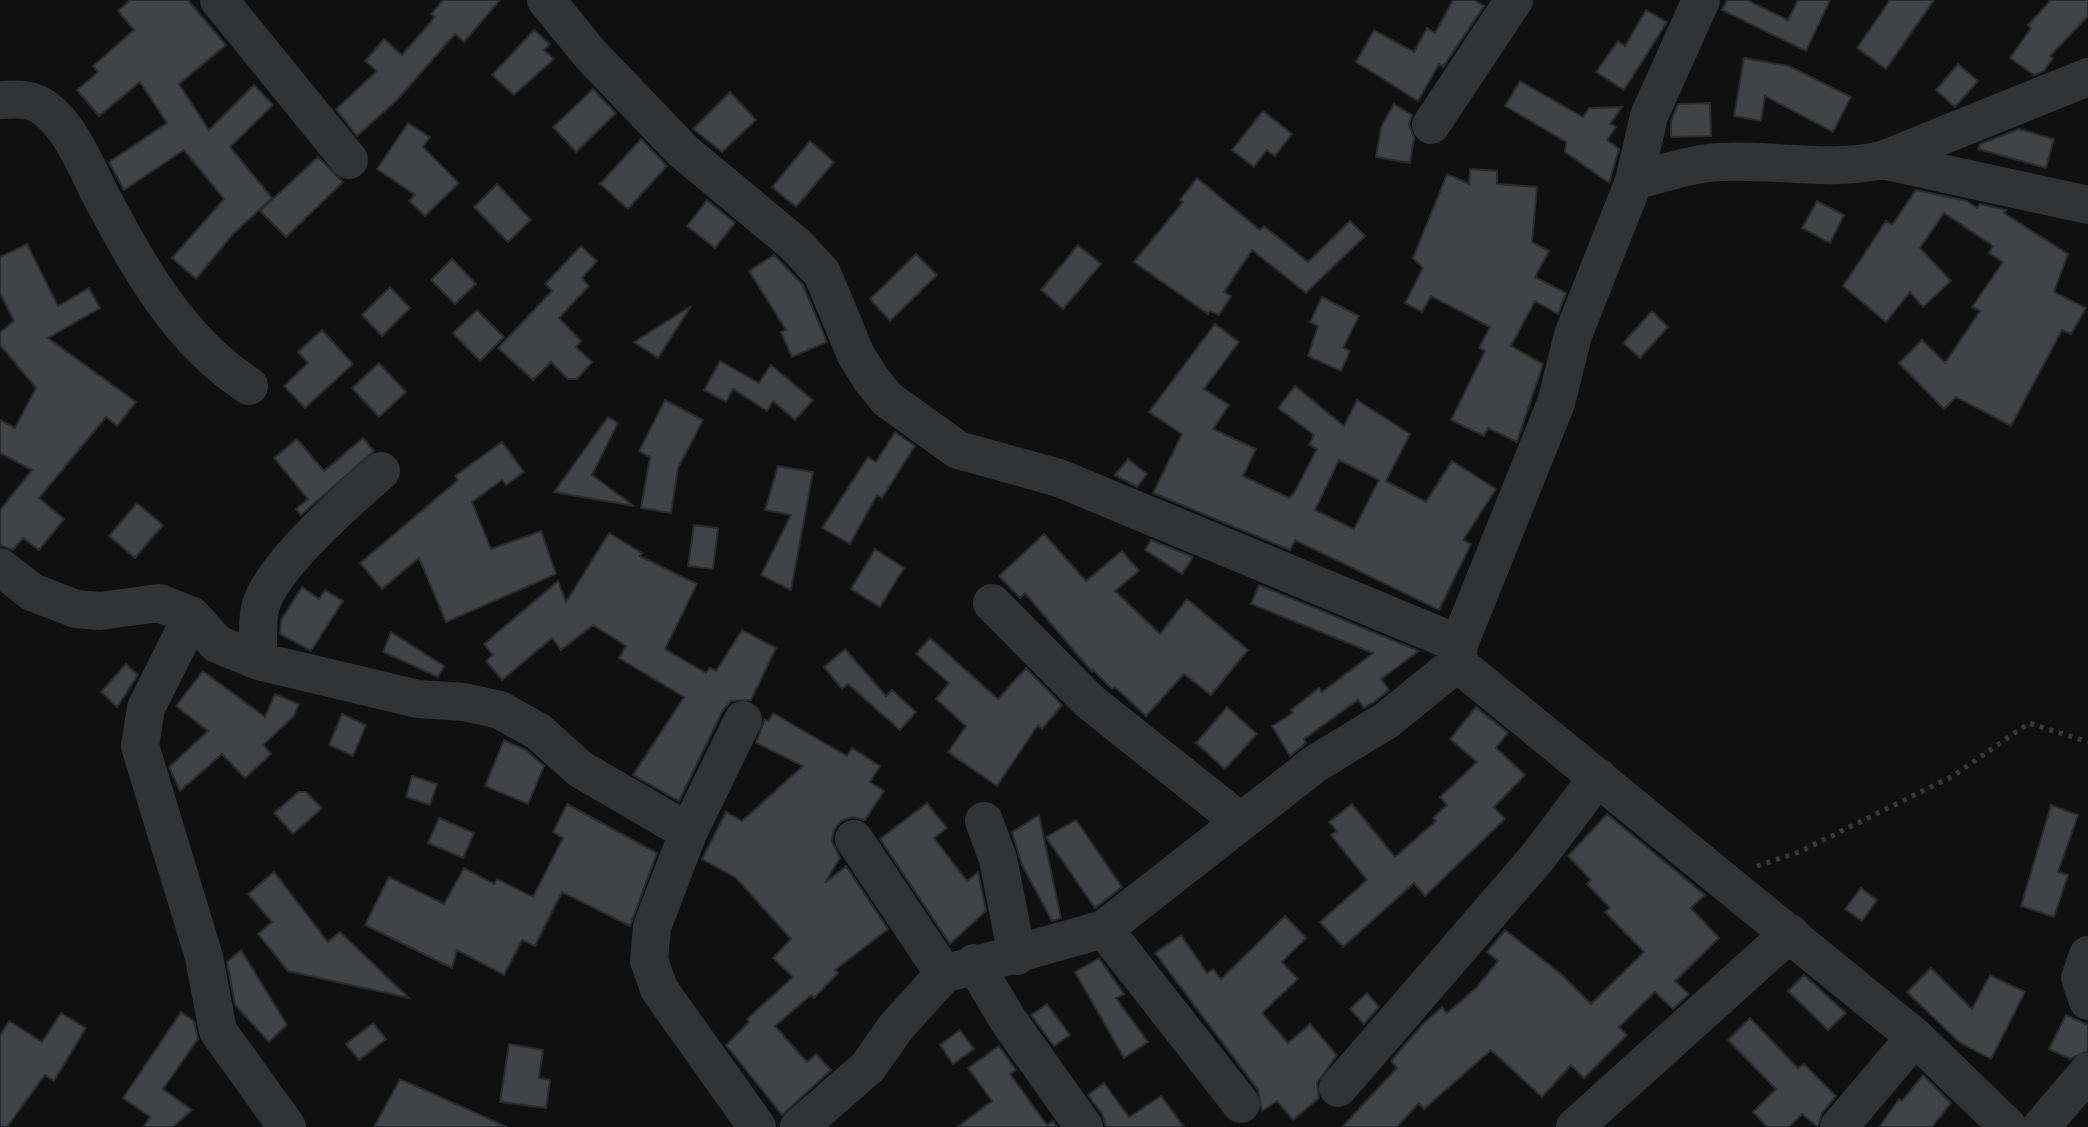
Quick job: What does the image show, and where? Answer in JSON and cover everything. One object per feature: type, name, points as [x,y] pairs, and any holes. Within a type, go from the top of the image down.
[{"type":"street","points":[[219,0],[349,160]]},
{"type":"street","points":[[546,0],[591,55],[683,151],[795,244],[822,273],[856,355],[887,399],[958,450],[1059,478],[1458,654],[1598,777],[1915,1037],[2008,1127]]},
{"type":"street","points":[[1431,125],[1514,0]]},
{"type":"street","points":[[799,1127],[868,1067],[896,1027],[959,969],[1017,956],[1104,929],[1315,764],[1387,720],[1458,654],[1556,403],[1573,335],[1634,181],[1649,116],[1701,0]]},
{"type":"street","points":[[1634,181],[1716,162],[1781,161],[1849,168],[1882,160],[2088,77]]},
{"type":"street","points":[[0,100],[24,98],[47,109],[74,146],[133,255],[172,315],[217,365],[249,386]]},
{"type":"street","points":[[1882,160],[2088,205]]},
{"type":"street","points":[[258,661],[261,604],[287,565],[328,518],[381,471]]},
{"type":"street","points":[[0,567],[32,592],[76,609],[100,611],[159,603],[192,616],[217,644],[258,661],[418,699],[464,702],[500,710],[539,732],[580,769],[688,833]]},
{"type":"street","points":[[992,603],[1089,701],[1241,822]]},
{"type":"street","points":[[192,616],[146,708],[140,746],[204,957],[218,1031],[287,1127]]},
{"type":"street","points":[[743,720],[688,833],[652,927],[649,960],[659,989],[757,1127]]},
{"type":"street","points":[[1338,1088],[1537,858],[1598,777]]},
{"type":"street","points":[[984,821],[998,859],[1017,956]]},
{"type":"street","points":[[854,839],[959,969],[1008,1020],[1084,1127]]},
{"type":"street","points":[[1104,929],[1241,1104]]},
{"type":"street","points":[[1575,1127],[1790,933]]},
{"type":"street","points":[[2088,955],[2080,978],[2088,1001]]},
{"type":"street","points":[[1839,1127],[1915,1037]]},
{"type":"street","points":[[2041,1127],[2088,1072]]},
{"type":"path","points":[[1704,861],[1749,869],[1799,852],[1953,776],[2029,723],[2088,742]]},
{"type":"building","points":[[130,0],[188,0],[226,45],[179,84],[209,130],[254,85],[273,105],[230,147],[272,198],[233,234],[196,279],[172,258],[224,199],[184,150],[124,190],[109,162],[167,123],[140,82],[99,116],[77,90],[98,72],[93,66],[134,30],[118,11]]},
{"type":"building","points":[[443,0],[500,0],[464,42],[455,34],[397,100],[357,136],[336,109],[377,71],[365,61],[384,39],[402,55],[435,17],[431,14]]},
{"type":"building","points":[[1453,0],[1474,0],[1484,6],[1443,67],[1439,64],[1418,101],[1356,62],[1374,30],[1414,52],[1427,28],[1435,33]]},
{"type":"building","points":[[1727,0],[1747,0],[1788,20],[1798,0],[1830,0],[1806,51],[1722,10]]},
{"type":"building","points":[[1890,0],[1934,0],[1886,69],[1857,48]]},
{"type":"building","points":[[2051,0],[2088,0],[2088,16],[2050,56],[2053,58],[2044,71],[2034,75],[2010,58],[2031,28],[2028,25]]},
{"type":"building","points":[[1646,10],[1667,22],[1624,90],[1596,72],[1618,41],[1625,46]]},
{"type":"building","points":[[534,30],[550,44],[544,50],[554,59],[514,95],[492,75]]},
{"type":"building","points":[[1744,58],[1789,66],[1851,97],[1833,132],[1765,96],[1761,121],[1734,116]]},
{"type":"building","points":[[1958,64],[1978,81],[1955,107],[1936,90]]},
{"type":"building","points":[[1520,81],[1583,117],[1589,108],[1622,107],[1610,124],[1616,127],[1607,140],[1619,149],[1609,183],[1565,152],[1566,142],[1505,106]]},
{"type":"building","points":[[593,89],[616,113],[576,152],[553,127]]},
{"type":"building","points":[[730,92],[756,120],[722,152],[693,129]]},
{"type":"building","points":[[1710,103],[1711,136],[1671,137],[1671,121],[1678,104]]},
{"type":"building","points":[[1394,104],[1412,115],[1409,124],[1414,138],[1410,163],[1376,157],[1381,127]]},
{"type":"building","points":[[1263,111],[1292,134],[1275,156],[1267,150],[1254,167],[1232,150]]},
{"type":"building","points":[[408,123],[430,137],[423,147],[459,183],[425,216],[409,201],[415,195],[377,169]]},
{"type":"building","points":[[2019,129],[2054,139],[2046,168],[1978,149],[1980,144]]},
{"type":"building","points":[[641,139],[667,166],[628,209],[600,184]]},
{"type":"building","points":[[810,141],[834,162],[796,207],[772,187]]},
{"type":"building","points":[[318,157],[343,182],[286,237],[260,211]]},
{"type":"building","points":[[1470,169],[1497,171],[1497,184],[1537,187],[1532,242],[1549,251],[1535,277],[1566,293],[1558,314],[1535,301],[1511,346],[1543,364],[1517,442],[1488,428],[1484,436],[1451,420],[1485,351],[1479,348],[1490,327],[1431,296],[1422,312],[1405,303],[1423,268],[1413,258],[1447,174],[1469,184]]},
{"type":"building","points":[[1197,178],[1260,230],[1264,226],[1308,262],[1350,221],[1365,236],[1306,293],[1252,250],[1224,292],[1231,296],[1219,315],[1210,311],[1208,314],[1134,262],[1183,202],[1180,200]]},
{"type":"building","points":[[497,184],[531,220],[508,242],[474,207]]},
{"type":"building","points":[[1916,190],[1967,201],[1977,208],[1980,204],[2006,210],[2004,213],[2068,254],[2054,292],[2086,308],[2071,334],[2062,330],[2011,426],[1956,397],[1944,409],[1899,363],[1922,340],[1945,363],[1980,311],[1972,307],[2003,262],[1989,253],[1993,246],[1944,213],[1920,248],[1951,281],[1923,307],[1910,292],[1886,322],[1843,286],[1886,221],[1892,225]]},
{"type":"building","points":[[707,200],[735,223],[715,248],[687,226]]},
{"type":"building","points":[[1817,201],[1844,215],[1830,243],[1802,228]]},
{"type":"building","points":[[27,244],[58,306],[89,288],[100,308],[48,338],[136,402],[117,426],[106,417],[39,498],[64,519],[39,550],[23,538],[13,550],[0,545],[0,510],[32,470],[0,453],[0,420],[15,428],[36,388],[0,345],[0,332],[14,321],[0,293],[0,257]]},
{"type":"building","points":[[1078,245],[1101,264],[1063,309],[1041,290]]},
{"type":"building","points":[[581,246],[597,261],[582,278],[589,286],[559,318],[581,341],[576,347],[592,362],[577,379],[568,379],[551,362],[533,380],[498,348],[552,291],[545,284]]},
{"type":"building","points":[[916,254],[937,275],[890,321],[870,299]]},
{"type":"building","points":[[774,255],[803,285],[827,342],[792,357],[781,332],[786,330],[749,271]]},
{"type":"building","points":[[452,259],[476,284],[455,304],[431,280]]},
{"type":"building","points":[[390,287],[410,308],[382,336],[362,315]]},
{"type":"building","points":[[1322,297],[1359,316],[1343,348],[1350,351],[1341,371],[1308,356],[1318,326],[1310,322]]},
{"type":"building","points":[[691,306],[658,358],[634,342]]},
{"type":"building","points":[[477,310],[504,337],[480,361],[453,333]]},
{"type":"building","points":[[1652,311],[1668,327],[1640,358],[1623,343]]},
{"type":"building","points":[[1215,324],[1239,342],[1204,389],[1229,405],[1213,429],[1256,449],[1243,476],[1289,498],[1294,493],[1317,449],[1309,445],[1314,435],[1278,408],[1295,386],[1344,426],[1357,400],[1410,434],[1386,481],[1426,502],[1452,461],[1496,489],[1463,540],[1471,544],[1439,610],[1295,540],[1290,550],[1153,493],[1182,434],[1149,412]],"holes":[[[1339,460],[1379,480],[1354,529],[1315,510]]]},
{"type":"building","points":[[322,330],[353,364],[305,408],[284,386],[308,363],[298,352]]},
{"type":"building","points":[[720,361],[759,383],[771,365],[813,400],[795,420],[773,401],[767,411],[733,389],[726,402],[704,390]]},
{"type":"building","points":[[379,363],[406,392],[379,417],[352,388]]},
{"type":"building","points":[[665,400],[703,420],[678,468],[671,513],[641,508],[650,457],[639,451]]},
{"type":"building","points":[[608,417],[618,423],[592,475],[634,506],[554,492]]},
{"type":"building","points":[[895,432],[915,446],[882,498],[877,495],[850,544],[822,528],[868,457],[876,462]]},
{"type":"building","points":[[363,438],[374,451],[301,515],[296,509],[308,499],[274,458],[297,439],[324,471]]},
{"type":"building","points":[[502,442],[524,472],[506,485],[502,480],[472,502],[491,549],[541,531],[556,574],[446,622],[419,558],[382,589],[360,563],[458,480],[455,476]]},
{"type":"building","points":[[1128,459],[1147,474],[1137,487],[1115,475]]},
{"type":"building","points":[[778,466],[813,472],[791,590],[761,575],[791,515],[765,510]]},
{"type":"building","points":[[137,503],[163,525],[135,558],[109,536]]},
{"type":"building","points":[[694,525],[718,528],[713,569],[688,566]]},
{"type":"building","points":[[609,533],[642,553],[640,556],[697,584],[665,649],[706,673],[710,668],[716,671],[742,630],[776,648],[751,700],[731,701],[723,710],[679,801],[633,775],[684,697],[619,658],[626,646],[593,625],[561,650],[552,638],[502,680],[486,661],[493,655],[484,644],[558,581],[566,602]]},
{"type":"building","points":[[1044,534],[1086,581],[1122,551],[1139,571],[1115,591],[1160,634],[1187,599],[1248,650],[1211,695],[1184,674],[1146,716],[1115,687],[1112,689],[1092,672],[1025,593],[1020,598],[999,576]]},
{"type":"building","points":[[1151,540],[1193,557],[1182,574],[1145,550]]},
{"type":"building","points":[[875,549],[904,568],[880,607],[851,589]]},
{"type":"building","points":[[1259,585],[1419,651],[1381,679],[1389,690],[1364,708],[1358,700],[1304,739],[1306,743],[1290,756],[1272,726],[1293,713],[1291,710],[1319,688],[1322,692],[1373,653],[1251,604]]},
{"type":"building","points":[[302,587],[319,599],[325,590],[343,601],[311,651],[280,634],[281,620]]},
{"type":"building","points":[[391,632],[444,666],[438,677],[383,652]]},
{"type":"building","points":[[930,638],[998,699],[1026,668],[1062,705],[1042,729],[1038,725],[997,786],[948,752],[966,726],[936,699],[949,683],[916,654]]},
{"type":"building","points":[[845,649],[886,696],[892,690],[916,712],[900,730],[848,684],[842,689],[824,667]]},
{"type":"building","points":[[126,664],[138,675],[117,707],[101,692]]},
{"type":"building","points":[[203,671],[265,717],[275,694],[299,704],[294,716],[263,745],[271,754],[245,778],[222,754],[180,791],[169,767],[208,731],[176,706]]},
{"type":"building","points":[[1227,707],[1257,734],[1225,769],[1196,743]]},
{"type":"building","points":[[1476,707],[1508,733],[1496,748],[1525,775],[1494,807],[1505,819],[1425,896],[1414,883],[1343,947],[1320,922],[1367,880],[1331,835],[1337,831],[1329,822],[1352,804],[1395,857],[1436,821],[1433,818],[1447,805],[1440,797],[1477,762],[1450,739]]},
{"type":"building","points":[[773,713],[847,756],[852,748],[880,766],[870,782],[884,791],[865,820],[852,817],[841,821],[834,830],[832,841],[840,858],[825,883],[846,866],[888,929],[835,970],[838,973],[814,998],[811,995],[775,1026],[807,1062],[816,1054],[831,1070],[782,1115],[726,1045],[749,1022],[747,1019],[793,977],[773,958],[791,939],[736,878],[702,859],[726,812],[742,821],[803,766],[756,743],[765,719],[768,721]]},
{"type":"building","points":[[342,714],[366,725],[353,756],[329,745]]},
{"type":"building","points":[[504,740],[526,750],[544,766],[528,804],[485,786]]},
{"type":"building","points":[[412,776],[437,784],[430,805],[406,797]]},
{"type":"building","points":[[298,792],[306,792],[322,808],[293,834],[274,813]]},
{"type":"building","points":[[927,803],[947,828],[934,838],[967,881],[978,872],[986,911],[950,944],[880,839]]},
{"type":"building","points":[[567,804],[657,853],[630,926],[562,892],[535,946],[522,940],[504,975],[457,950],[452,968],[365,925],[389,877],[444,904],[464,868],[494,884],[497,879],[533,897],[563,838],[553,832]]},
{"type":"building","points":[[2051,805],[2078,815],[2058,872],[2068,875],[2054,917],[2021,906]]},
{"type":"building","points":[[1607,814],[1705,895],[1691,908],[1719,938],[1675,981],[1689,994],[1673,1009],[1655,992],[1619,1027],[1627,1035],[1584,1078],[1571,1065],[1542,1097],[1491,1050],[1424,1109],[1419,1103],[1397,1127],[1342,1127],[1397,1068],[1391,1061],[1422,1025],[1442,1007],[1447,1013],[1477,987],[1498,961],[1487,952],[1505,930],[1560,973],[1591,1004],[1644,952],[1605,912],[1610,908],[1587,884],[1591,880],[1568,856]]},
{"type":"building","points":[[1039,815],[1061,918],[1052,921],[1022,865],[1012,832]]},
{"type":"building","points":[[439,818],[474,833],[463,858],[428,843]]},
{"type":"building","points":[[1076,820],[1122,887],[1095,908],[1046,837]]},
{"type":"building","points":[[274,872],[328,942],[340,932],[409,998],[288,971],[258,934],[272,922],[248,894]]},
{"type":"building","points":[[1861,888],[1877,900],[1862,921],[1845,909]]},
{"type":"building","points":[[1285,916],[1306,938],[1282,962],[1298,979],[1262,1013],[1288,1043],[1310,1024],[1337,1055],[1317,1083],[1319,1098],[1293,1120],[1277,1101],[1262,1111],[1258,1090],[1155,953],[1181,935],[1207,973],[1213,969],[1221,979]]},
{"type":"building","points":[[241,950],[287,1025],[269,1042],[235,1005],[227,962]]},
{"type":"building","points":[[1099,958],[1124,994],[1116,998],[1148,1042],[1124,1058],[1075,972]]},
{"type":"building","points":[[1931,968],[1972,1009],[1990,975],[2025,992],[1991,1059],[1960,1043],[1907,992]]},
{"type":"building","points":[[1804,975],[1846,1013],[1828,1030],[1788,991]]},
{"type":"building","points":[[1367,993],[1379,1007],[1364,1024],[1350,1009]]},
{"type":"building","points":[[1047,1004],[1070,1035],[1054,1046],[1031,1015]]},
{"type":"building","points":[[181,1012],[194,1021],[198,1039],[163,1089],[192,1110],[173,1127],[143,1127],[150,1117],[123,1098]]},
{"type":"building","points":[[61,1013],[86,1028],[54,1081],[45,1075],[7,1127],[0,1127],[0,1036],[9,1021],[42,1042]]},
{"type":"building","points":[[2066,1015],[2088,1025],[2088,1051],[2070,1059],[2049,1049]]},
{"type":"building","points":[[1750,1018],[1798,1068],[1804,1064],[1836,1096],[1822,1113],[1818,1127],[1802,1114],[1789,1127],[1767,1127],[1753,1112],[1776,1089],[1728,1040]]},
{"type":"building","points":[[373,1023],[386,1039],[359,1060],[346,1044]]},
{"type":"building","points":[[960,1030],[974,1049],[953,1064],[940,1045]]},
{"type":"building","points":[[509,1044],[543,1050],[539,1078],[550,1080],[546,1108],[500,1102]]},
{"type":"building","points":[[999,1046],[1016,1070],[1010,1074],[1047,1125],[1053,1121],[1057,1127],[957,1127],[992,1101],[968,1068]]},
{"type":"building","points":[[1923,1075],[1951,1103],[1932,1127],[1879,1127],[1899,1099],[1902,1101]]},
{"type":"building","points":[[400,1079],[507,1127],[374,1127]]},
{"type":"building","points":[[1104,1083],[1129,1117],[1161,1096],[1184,1127],[1106,1127],[1102,1114],[1088,1095]]}]
